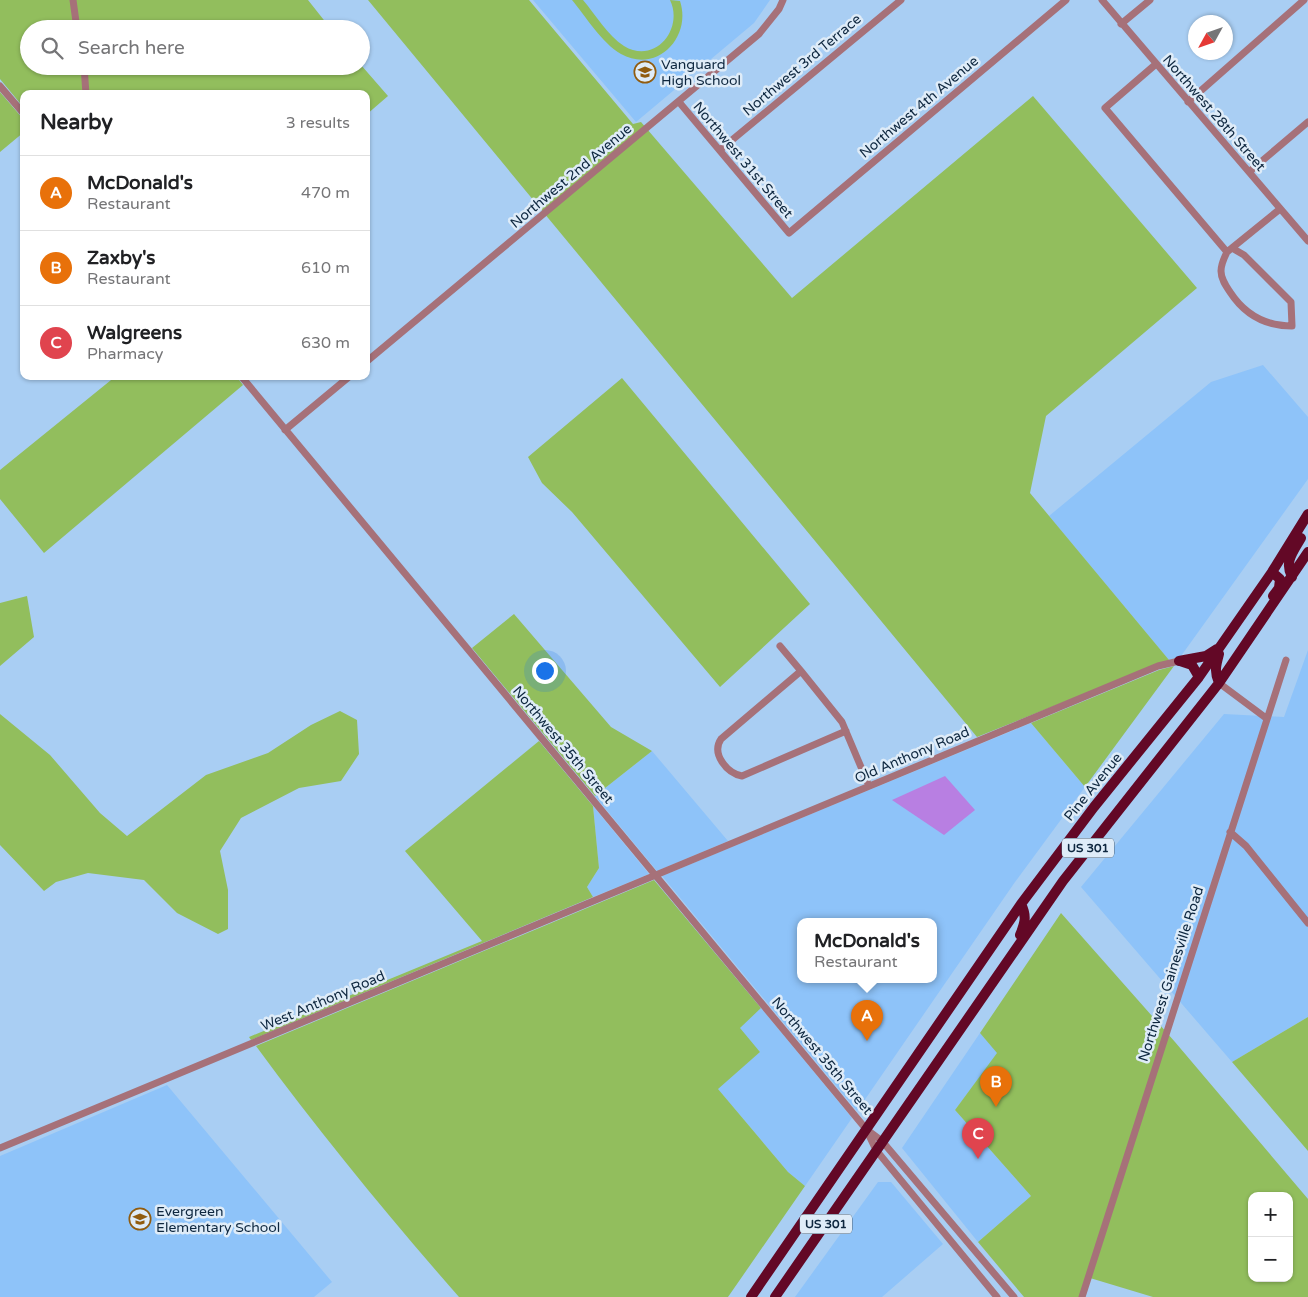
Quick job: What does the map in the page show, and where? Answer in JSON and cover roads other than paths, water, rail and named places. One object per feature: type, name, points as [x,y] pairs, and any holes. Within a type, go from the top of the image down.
[{"type":"highway","name":"Pine Avenue","points":[[866,1128],[1021,904],[1079,826],[1222,646],[1308,514]]},
{"type":"highway","points":[[1292,577],[1288,569],[1288,560],[1308,526]]},
{"type":"highway","name":"US 301","points":[[776,1297],[1063,881],[1219,683],[1251,640],[1308,552]]},
{"type":"highway","points":[[1251,640],[1249,634],[1251,627],[1279,588],[1280,579],[1272,572]]},
{"type":"highway","points":[[1178,661],[1206,656],[1222,646]]},
{"type":"highway","points":[[1219,683],[1216,676],[1216,664],[1222,646]]},
{"type":"highway","points":[[1178,661],[1192,665],[1199,677]]},
{"type":"highway","points":[[1014,950],[1025,924],[1025,913],[1021,904]]},
{"type":"highway","name":"US 301","points":[[750,1297],[866,1128]]},
{"type":"street","points":[[73,0],[76,20]]},
{"type":"street","name":"Northwest 2nd Avenue","points":[[370,359],[759,34],[779,9],[783,0]]},
{"type":"street","name":"Northwest 3rd Terrace","points":[[720,150],[901,0]]},
{"type":"street","name":"Northwest 4th Avenue","points":[[788,233],[1066,0]]},
{"type":"street","name":"Northwest 28th Street","points":[[1102,0],[1308,241]]},
{"type":"street","points":[[1121,24],[1150,0]]},
{"type":"street","points":[[1188,102],[1304,0]]},
{"type":"street","points":[[1156,64],[1105,108],[1229,250],[1244,255],[1291,302],[1292,326],[1279,326],[1258,319],[1243,309],[1225,285],[1221,276],[1221,268],[1229,250],[1280,209]]},
{"type":"street","points":[[85,75],[86,90]]},
{"type":"street","points":[[0,86],[20,109]]},
{"type":"street","name":"Northwest 31st Street","points":[[679,102],[788,233]]},
{"type":"street","points":[[1248,172],[1308,122]]},
{"type":"street","name":"Northwest 35th Street","points":[[244,380],[866,1128],[882,1141],[1014,1297]]},
{"type":"street","points":[[286,430],[345,380]]},
{"type":"street","points":[[780,646],[837,714],[869,786]]},
{"type":"street","name":"Northwest Gainesville Road","points":[[1082,1297],[1286,660]]},
{"type":"street","name":"Old Anthony Road","points":[[655,875],[1158,666],[1178,661]]},
{"type":"street","points":[[801,671],[721,739],[717,746],[719,756],[731,771],[742,776],[846,731]]},
{"type":"street","points":[[1219,683],[1266,718]]},
{"type":"street","points":[[1230,832],[1246,846],[1308,923]]},
{"type":"street","name":"West Anthony Road","points":[[0,1148],[655,875]]},
{"type":"street","name":"Northwest 35th Street","points":[[866,1128],[876,1150],[997,1297]]},
{"type":"place","name":"Vanguard High School","points":[[645,72]]},
{"type":"place","name":"McDonald's","points":[[867,1041]]},
{"type":"place","name":"Zaxby's","points":[[996,1107]]},
{"type":"place","name":"Walgreens","points":[[978,1159]]},
{"type":"place","name":"Evergreen Elementary School","points":[[140,1219]]}]
